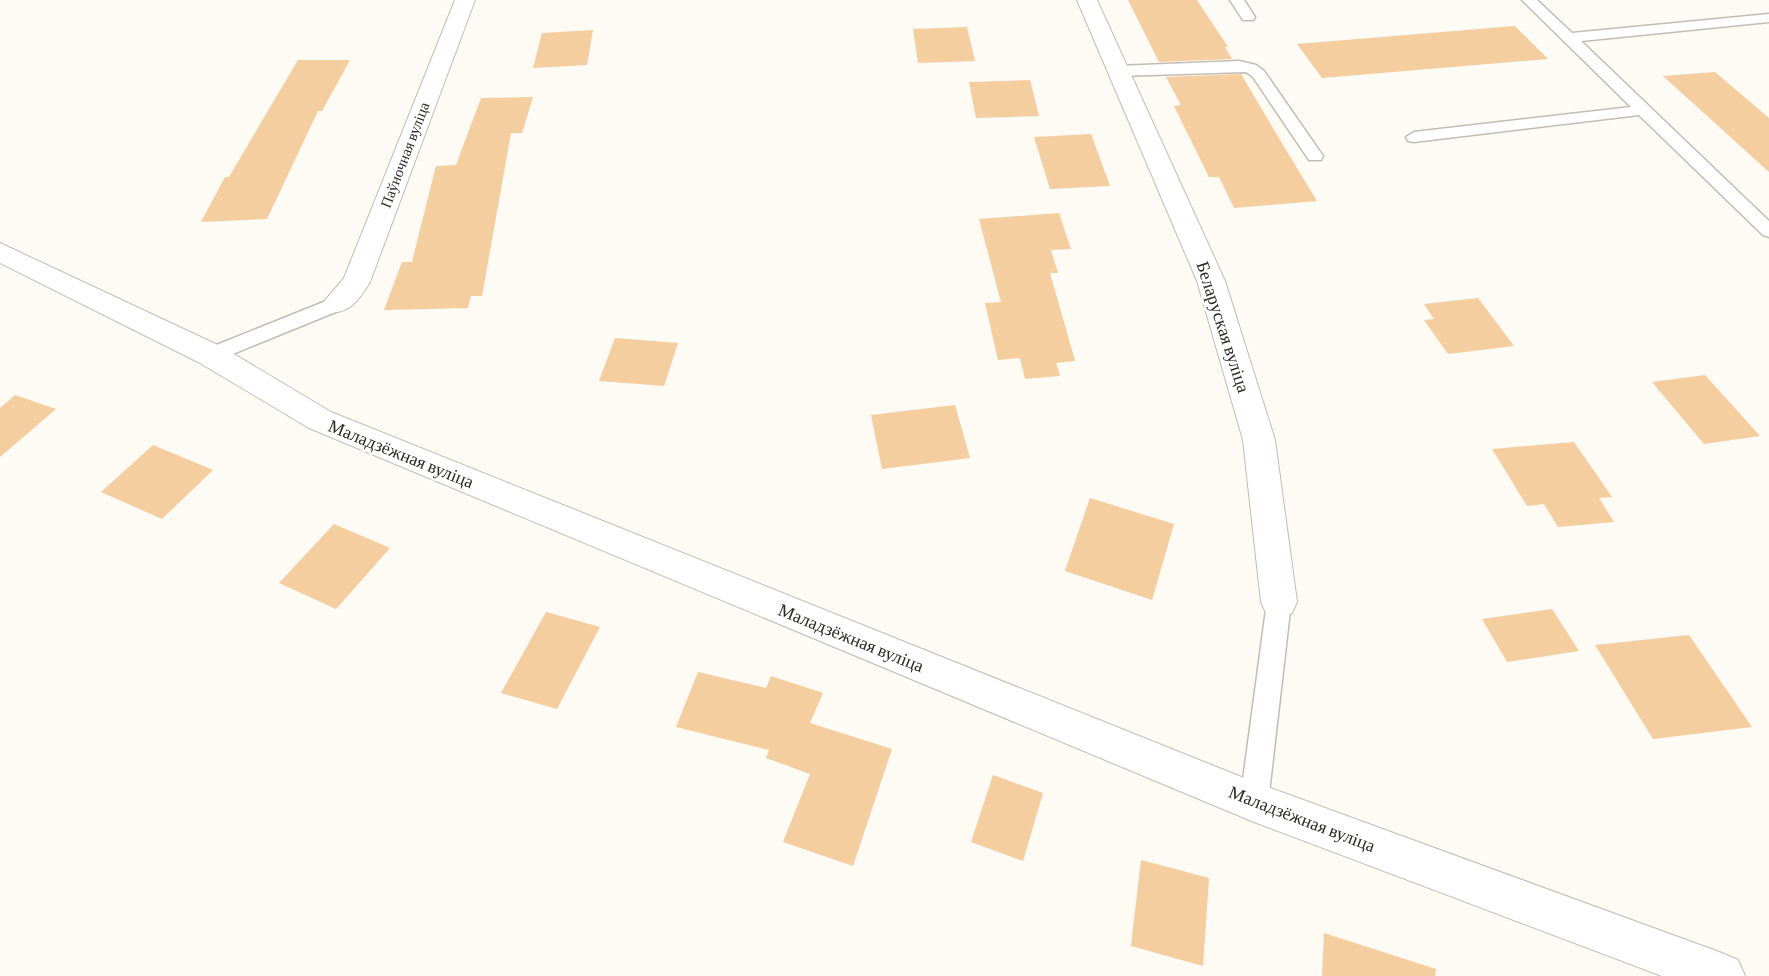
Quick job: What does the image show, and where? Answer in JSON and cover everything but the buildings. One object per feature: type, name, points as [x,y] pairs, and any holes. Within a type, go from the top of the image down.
[{"type":"street","name":"Паўночная вуліца","points":[[336,304],[356,282],[465,0]]},
{"type":"street","name":"Беларуская вуліца","points":[[1087,0],[1211,281],[1259,440],[1279,602]]},
{"type":"street","name":"Маладзёжная вуліца","points":[[0,252],[211,355],[320,420],[1254,802],[1722,976]]},
{"type":"lane","points":[[1237,0],[1248,17]]},
{"type":"lane","points":[[1529,0],[1769,231]]},
{"type":"lane","points":[[1569,38],[1769,18]]},
{"type":"lane","points":[[1118,71],[1239,66],[1251,68],[1259,74],[1315,156]]},
{"type":"lane","points":[[1414,137],[1644,110]]},
{"type":"lane","points":[[211,355],[336,304]]},
{"type":"lane","points":[[1254,802],[1279,602]]}]
